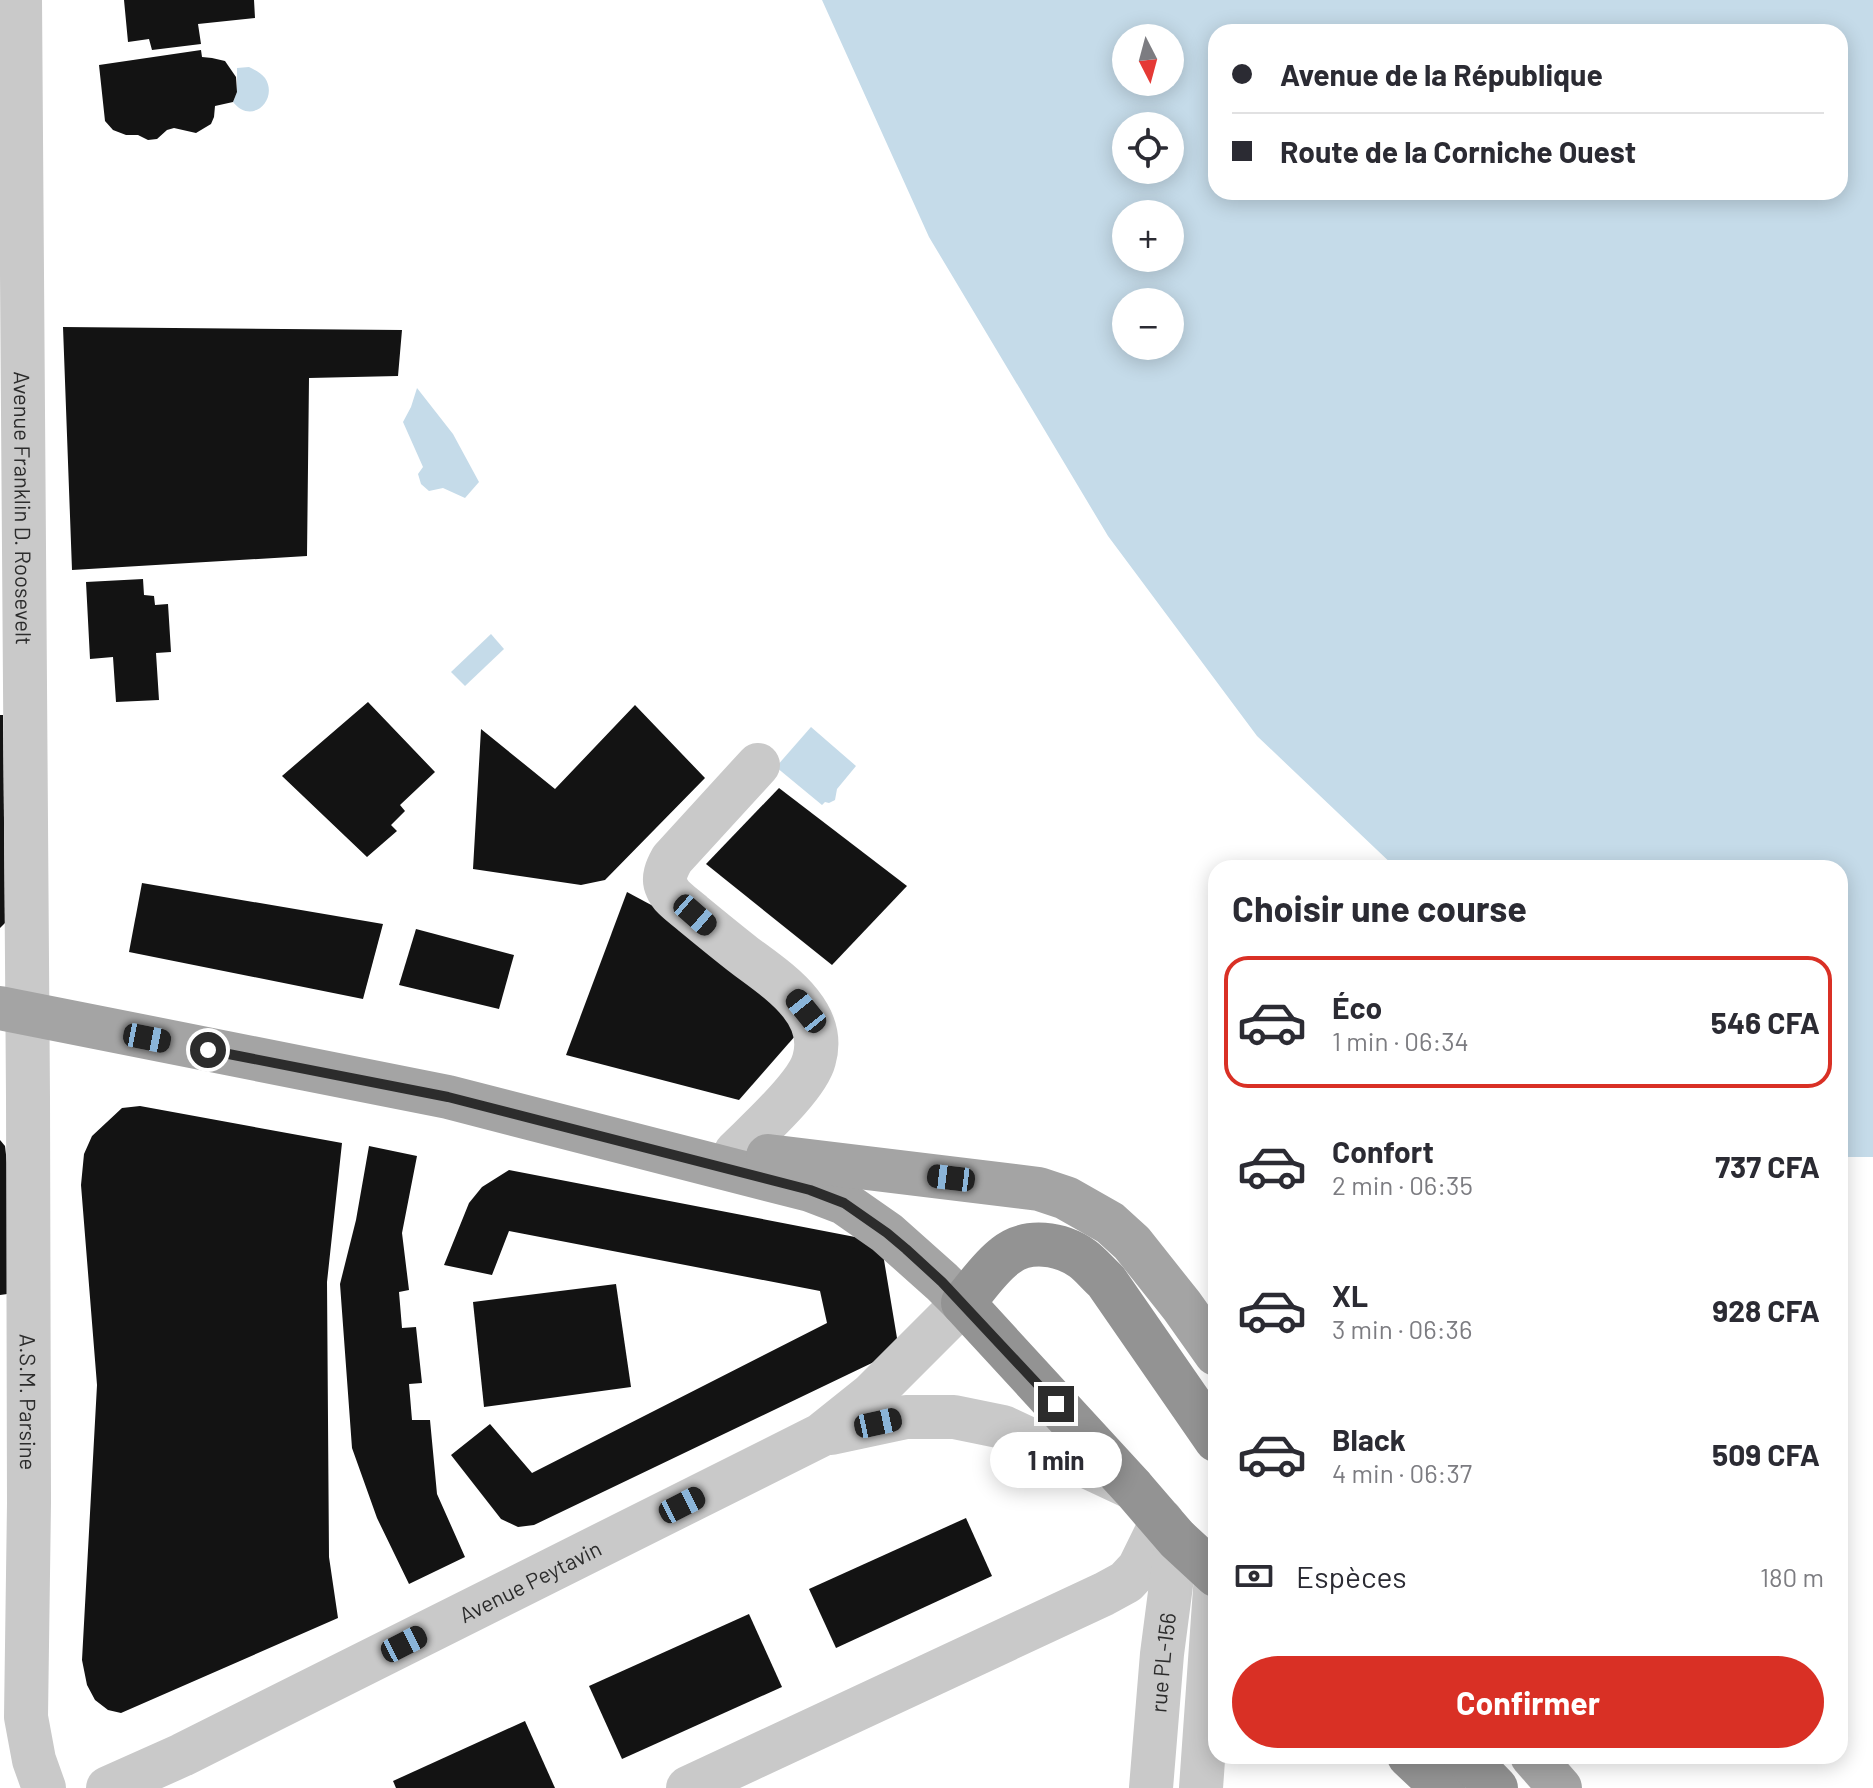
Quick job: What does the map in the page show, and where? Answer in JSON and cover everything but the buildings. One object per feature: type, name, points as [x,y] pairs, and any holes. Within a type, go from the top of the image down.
[{"type":"highway","points":[[1208,1428],[1106,1281],[1083,1259],[1061,1248],[1041,1244],[1017,1249],[1005,1256],[963,1303],[1169,1530],[1208,1567]]},
{"type":"highway","points":[[1418,1764],[1443,1788]]},
{"type":"highway","points":[[1473,1764],[1496,1788]]},
{"type":"main road","points":[[14,1011],[448,1097],[810,1190],[844,1203],[887,1233],[963,1303]]},
{"type":"main road","points":[[612,1140],[1039,1189],[1066,1198],[1110,1223],[1132,1243],[1208,1343]]},
{"type":"main road","points":[[1539,1764],[1560,1788]]},
{"type":"street","name":"Avenue Franklin D. Roosevelt","points":[[14,1011],[20,0]]},
{"type":"street","points":[[736,1152],[805,1080],[815,1059],[816,1035],[806,1011],[791,991],[677,900],[667,889],[664,877],[672,859],[758,765]]},
{"type":"street","name":"A.S.M. Parsine","points":[[14,1011],[14,1506],[26,1717],[34,1760],[44,1788]]},
{"type":"street","points":[[821,1435],[871,1395],[963,1303]]},
{"type":"street","points":[[821,1435],[906,1417],[954,1417],[1003,1427],[1133,1488]]},
{"type":"street","name":"Avenue Peytavin","points":[[108,1788],[196,1748],[821,1435]]},
{"type":"street","points":[[688,1788],[1115,1588],[1126,1582],[1169,1530]]},
{"type":"street","name":"rue PL-156","points":[[1151,1788],[1169,1530]]},
{"type":"street","name":"rue PL-156","points":[[1201,1788],[1208,1689]]},
{"type":"water","points":[[822,0],[1873,0],[1873,1157],[1848,1157],[1848,860],[1388,860],[1257,736],[1108,536],[929,237]]},
{"type":"water","points":[[249,67],[265,78],[269,94],[261,107],[248,111],[240,109],[233,102],[237,92],[237,68]]},
{"type":"water","points":[[417,388],[453,434],[479,482],[465,498],[443,488],[429,491],[421,484],[418,474],[423,467],[403,422]]},
{"type":"water","points":[[491,634],[504,649],[465,686],[451,672]]},
{"type":"water","points":[[811,727],[856,766],[837,789],[835,800],[822,805],[776,767]]},
{"type":"route","points":[[208,1050],[448,1097],[810,1190],[844,1203],[887,1233],[942,1282],[1056,1404]]}]
